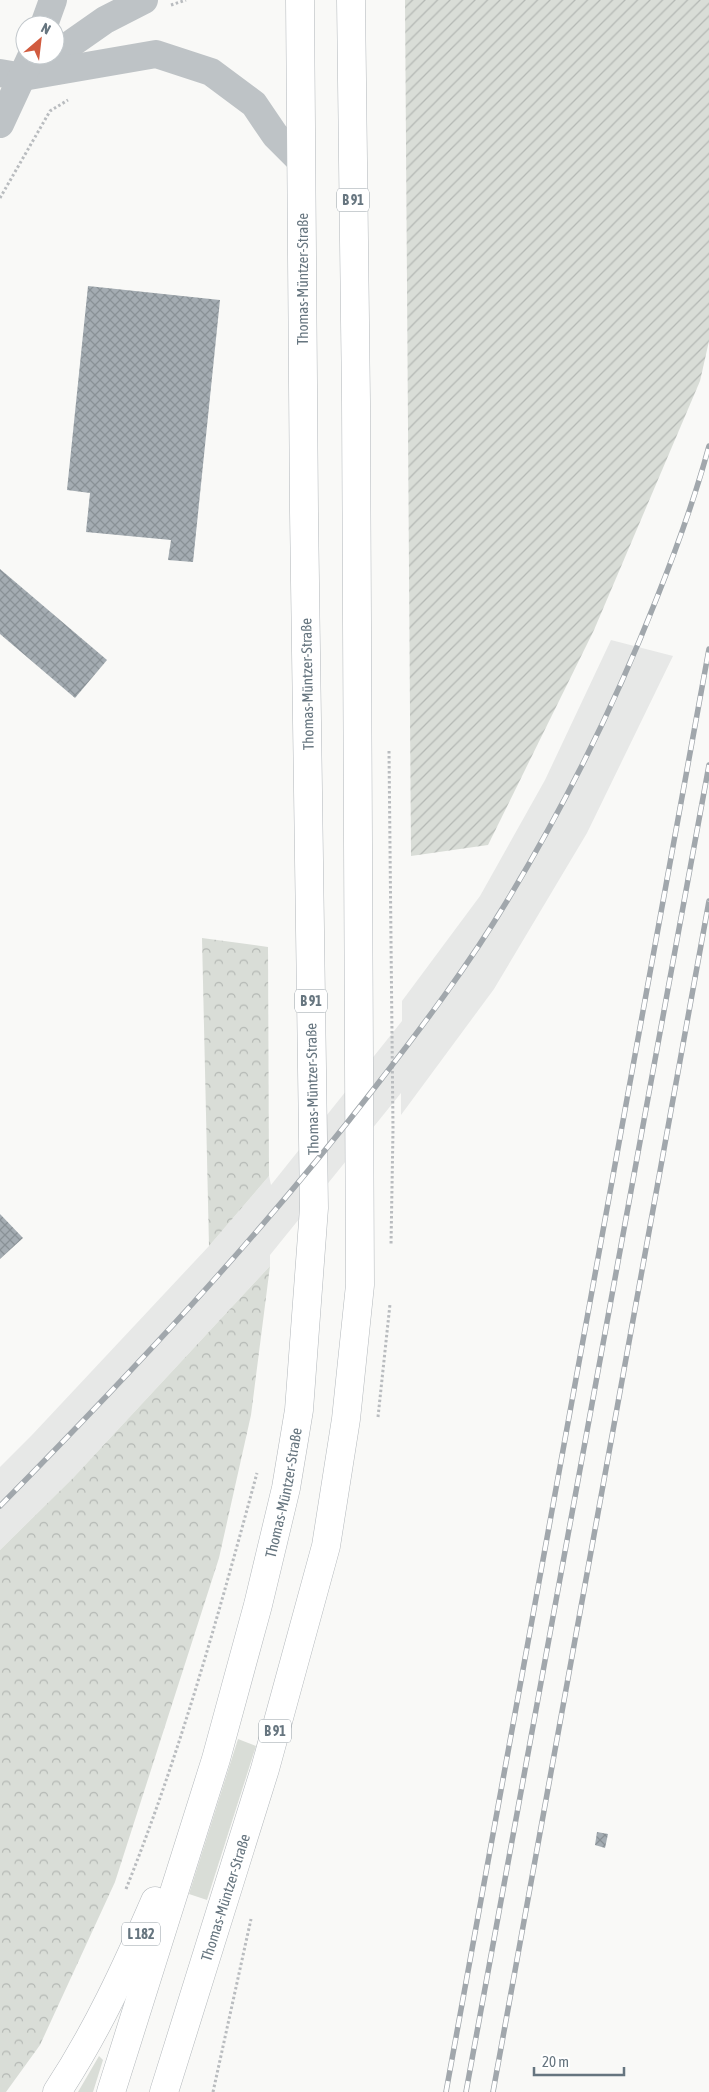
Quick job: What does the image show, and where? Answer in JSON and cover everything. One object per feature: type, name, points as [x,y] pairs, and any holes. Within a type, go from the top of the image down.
[{"type":"main road","name":"Thomas-Müntzer-Straße","points":[[111,2092],[212,1772],[258,1605],[286,1488],[299,1410],[314,1208],[300,0]]},
{"type":"main road","name":"Thomas-Müntzer-Straße","points":[[164,2092],[265,1769],[326,1546],[346,1419],[360,1285],[356,400],[351,0]]},
{"type":"main road","name":"L 182","points":[[57,2092],[116,1991],[212,1772]]},
{"type":"main road","points":[[177,2092],[185,2026]]},
{"type":"street","points":[[65,48],[105,20],[144,0]]},
{"type":"street","points":[[0,124],[18,68],[156,54],[212,72],[254,104],[275,136],[301,161]]},
{"type":"path","points":[[123,1897],[151,1827],[217,1621],[258,1469]]},
{"type":"shaded area","points":[[611,640],[673,656],[587,833],[494,989],[401,1115],[401,1093],[270,1255],[270,1266],[73,1478],[0,1550],[0,1467],[209,1246],[269,1176],[271,1185],[402,1021],[402,1001],[480,896],[545,780]]},
{"type":"green space","points":[[405,0],[709,0],[709,341],[700,381],[594,630],[488,845],[411,856]]},
{"type":"green space","points":[[202,938],[268,947],[269,1176],[209,1246]]},
{"type":"green space","points":[[270,1266],[251,1415],[219,1558],[115,1882],[40,2045],[6,2092],[0,2092],[0,1550],[73,1478]]},
{"type":"green space","points":[[238,1739],[256,1746],[207,1900],[189,1894]]},
{"type":"green space","points":[[99,2056],[103,2060],[93,2092],[78,2092]]},
{"type":"building","points":[[88,286],[220,300],[193,562],[168,560],[171,540],[86,532],[90,493],[67,490]]},
{"type":"building","points":[[0,569],[107,660],[75,698],[0,634]]},
{"type":"building","points":[[0,1214],[23,1238],[0,1259]]},
{"type":"building","points":[[597,1832],[608,1834],[605,1848],[595,1845]]},
{"type":"railway","points":[[0,1506],[147,1354],[287,1196],[393,1064],[477,949],[528,865],[569,791],[624,677],[671,562],[709,446]]},
{"type":"railway","points":[[446,2092],[709,649]]},
{"type":"railway","points":[[466,2092],[709,765]]},
{"type":"railway","points":[[493,2092],[709,901]]}]
